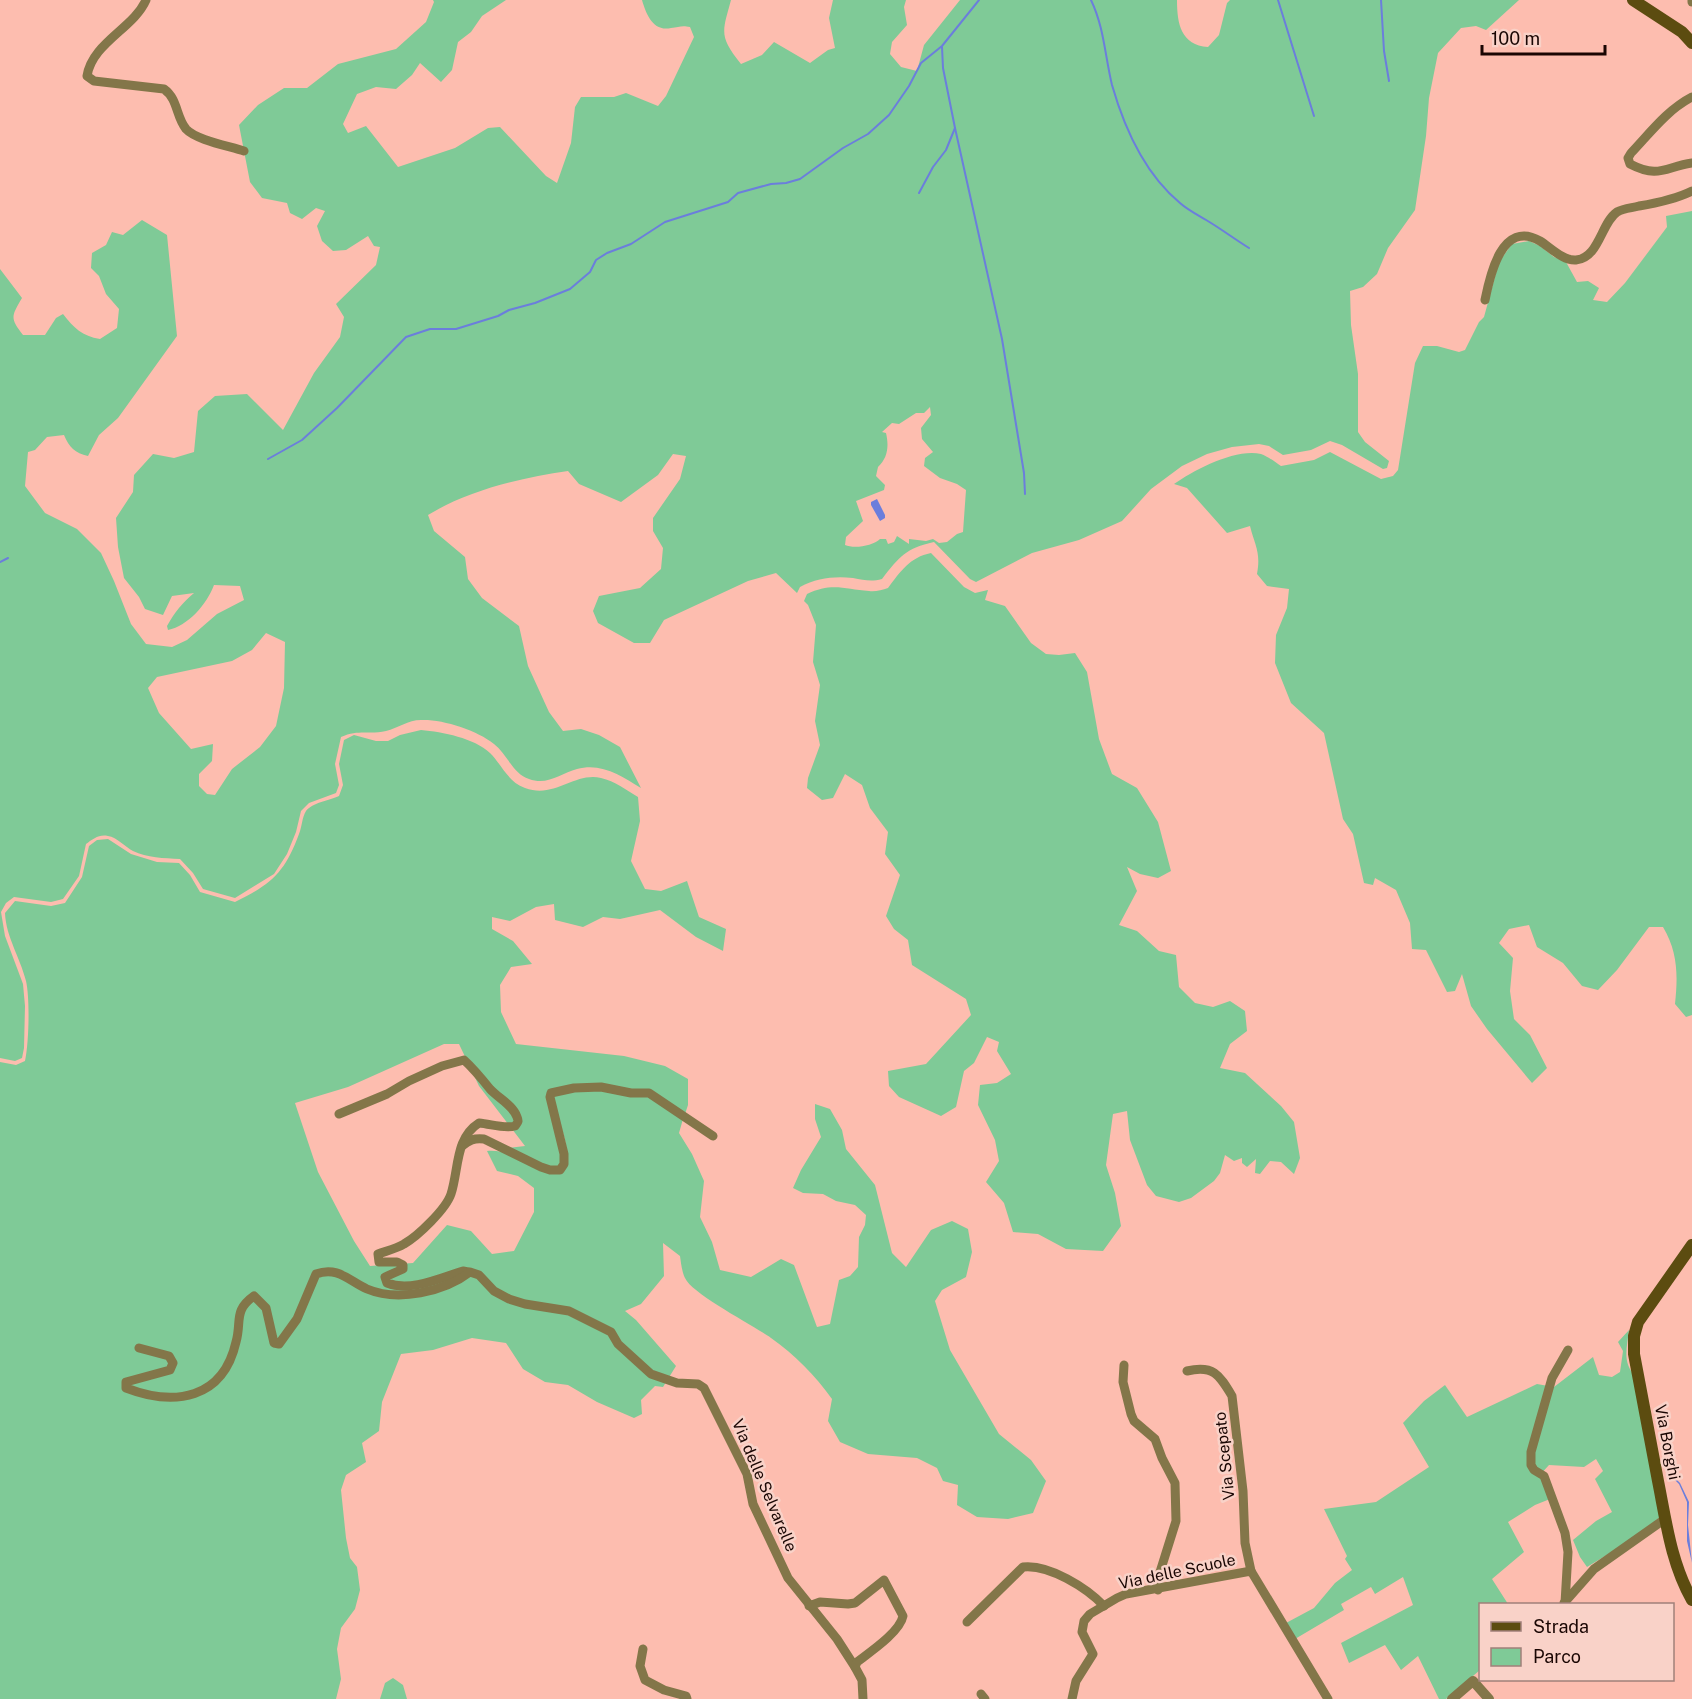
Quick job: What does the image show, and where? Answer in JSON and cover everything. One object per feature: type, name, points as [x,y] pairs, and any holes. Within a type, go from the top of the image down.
[{"type":"main road","points":[[1633,0],[1682,32],[1692,43]]},
{"type":"main road","name":"Via Borghi","points":[[1692,1245],[1638,1322],[1634,1336],[1634,1354],[1665,1519],[1675,1562],[1692,1600]]},
{"type":"street","points":[[146,0],[143,8],[112,35],[88,68],[87,76],[94,81],[164,89],[174,100],[189,132],[244,151]]},
{"type":"street","points":[[1692,97],[1678,104],[1630,153],[1628,158],[1630,164],[1656,172],[1666,172],[1679,165],[1692,163]]},
{"type":"street","points":[[1485,300],[1496,261],[1500,251],[1508,242],[1518,237],[1528,237],[1576,260],[1586,256],[1594,247],[1616,213],[1624,209],[1668,200],[1692,190]]},
{"type":"street","points":[[339,1114],[387,1094],[442,1066],[464,1060],[480,1074],[491,1090],[512,1108],[518,1122],[515,1126],[510,1128],[479,1123],[464,1137],[451,1196],[436,1215],[402,1246],[377,1256],[379,1262],[397,1262],[403,1266],[400,1271],[385,1276],[387,1283],[392,1285],[420,1284],[470,1272]]},
{"type":"street","points":[[462,1146],[476,1138],[484,1138],[541,1167],[560,1170],[564,1164],[564,1155],[550,1097],[551,1093],[574,1088],[601,1087],[631,1093],[649,1093],[713,1136]]},
{"type":"street","points":[[139,1348],[169,1356],[173,1363],[170,1370],[126,1382],[126,1388],[145,1395],[184,1397],[204,1390],[221,1378],[237,1340],[238,1321],[243,1304],[254,1296],[266,1308],[274,1342],[279,1344],[297,1319],[316,1274],[326,1271],[358,1282],[365,1288],[394,1295],[426,1292],[464,1277],[470,1272]]},
{"type":"street","name":"Via delle Selvarelle","points":[[470,1272],[479,1275],[494,1291],[509,1299],[569,1311],[610,1332],[618,1344],[651,1374],[677,1383],[698,1384],[704,1388],[747,1474],[753,1504],[788,1578],[837,1639],[855,1667],[862,1680],[863,1699]]},
{"type":"street","points":[[1564,1603],[1568,1552],[1565,1533],[1544,1476],[1534,1470],[1531,1452],[1552,1378],[1568,1350]]},
{"type":"street","points":[[1124,1365],[1123,1382],[1134,1421],[1155,1440],[1175,1483],[1176,1521],[1160,1572],[1158,1590]]},
{"type":"street","name":"Via Scepato","points":[[1187,1371],[1210,1369],[1225,1384],[1232,1396],[1243,1491],[1245,1543],[1251,1571]]},
{"type":"street","points":[[1565,1603],[1594,1569],[1665,1519]]},
{"type":"street","points":[[967,1622],[1023,1568],[1033,1566],[1044,1568],[1063,1578],[1096,1597],[1104,1606]]},
{"type":"street","name":"Via delle Scuole","points":[[1072,1699],[1076,1681],[1093,1654],[1082,1632],[1084,1621],[1090,1614],[1126,1594],[1158,1590],[1251,1571],[1328,1699]]},
{"type":"street","points":[[809,1606],[820,1602],[855,1603],[884,1580],[903,1616],[902,1621],[888,1637],[857,1662],[855,1667]]},
{"type":"street","points":[[643,1649],[640,1666],[645,1680],[664,1690],[686,1696],[687,1699]]},
{"type":"street","points":[[1452,1699],[1477,1678],[1489,1699]]},
{"type":"green space","points":[[433,0],[506,0],[482,16],[471,32],[458,42],[452,70],[441,82],[420,63],[412,75],[396,89],[376,87],[357,94],[343,124],[348,133],[366,126],[398,167],[455,148],[488,128],[500,127],[546,176],[557,183],[571,143],[575,107],[581,97],[614,97],[626,93],[658,106],[666,96],[694,37],[690,27],[665,29],[655,25],[648,16],[642,0],[731,0],[724,34],[729,47],[741,64],[762,55],[774,42],[810,63],[828,50],[835,48],[829,18],[833,0],[906,0],[904,7],[907,25],[892,42],[890,54],[901,67],[917,71],[924,45],[960,0],[1177,0],[1182,32],[1192,42],[1208,47],[1219,35],[1227,3],[1230,0],[1519,0],[1486,30],[1476,26],[1461,28],[1438,53],[1429,98],[1415,210],[1388,248],[1377,274],[1363,287],[1350,291],[1351,325],[1358,374],[1358,432],[1365,442],[1389,461],[1387,468],[1383,469],[1342,445],[1330,441],[1311,450],[1283,455],[1269,446],[1259,444],[1232,447],[1207,454],[1182,466],[1151,489],[1122,521],[1079,540],[1032,553],[976,582],[970,579],[934,542],[916,547],[904,554],[882,579],[878,580],[826,578],[800,587],[797,593],[776,573],[748,581],[664,620],[650,643],[634,643],[598,623],[593,611],[599,596],[640,588],[661,569],[663,548],[653,531],[653,518],[680,479],[686,456],[673,454],[658,475],[621,502],[579,484],[568,471],[513,481],[460,499],[428,515],[434,531],[465,557],[468,579],[482,598],[519,626],[528,666],[549,712],[563,731],[581,729],[599,735],[620,747],[641,788],[611,771],[594,767],[577,769],[548,780],[529,779],[514,768],[494,744],[478,734],[449,723],[416,720],[386,731],[353,733],[341,737],[335,764],[339,785],[336,793],[309,803],[301,811],[287,854],[274,874],[235,898],[203,889],[180,859],[144,855],[111,837],[96,837],[86,844],[79,876],[63,899],[51,902],[14,897],[6,903],[1,912],[5,936],[23,984],[25,1006],[22,1058],[15,1061],[0,1058],[0,269],[22,298],[14,314],[14,321],[23,335],[45,335],[56,318],[63,314],[79,331],[100,339],[117,328],[119,309],[106,294],[99,276],[91,268],[92,253],[106,245],[112,232],[123,235],[142,220],[167,235],[177,336],[118,418],[99,435],[88,456],[73,449],[64,435],[47,437],[35,450],[28,452],[25,486],[45,513],[77,529],[101,553],[131,624],[146,644],[172,647],[187,640],[217,614],[244,600],[240,586],[214,585],[196,613],[183,624],[168,630],[167,626],[176,612],[194,593],[172,596],[163,615],[145,609],[124,578],[118,547],[116,518],[133,492],[134,475],[153,454],[174,458],[194,452],[198,411],[215,396],[247,394],[283,430],[314,373],[340,337],[344,317],[336,304],[376,265],[380,247],[374,246],[368,236],[346,250],[333,251],[322,241],[317,226],[325,211],[316,208],[302,219],[290,213],[287,203],[262,198],[250,182],[239,125],[258,105],[284,88],[307,88],[338,64],[396,49],[426,22]],"holes":[[[930,407],[931,415],[921,428],[922,439],[933,452],[925,458],[924,466],[940,478],[966,490],[963,532],[947,542],[939,543],[933,539],[926,541],[909,539],[909,544],[897,536],[894,542],[888,544],[886,539],[880,539],[863,546],[845,545],[846,537],[863,521],[856,501],[884,490],[885,485],[876,476],[887,451],[886,433],[882,432],[892,423],[899,424],[916,413],[924,413]],[[266,633],[285,642],[284,688],[276,726],[260,747],[232,769],[215,795],[207,794],[199,786],[199,774],[212,761],[213,744],[191,749],[159,713],[148,688],[157,677],[232,661],[252,650]]]},
{"type":"green space","points":[[1692,211],[1692,1015],[1686,1017],[1675,1004],[1676,964],[1672,946],[1663,927],[1649,927],[1617,970],[1598,990],[1582,986],[1563,963],[1537,947],[1529,925],[1509,929],[1499,943],[1513,958],[1510,991],[1514,1019],[1530,1035],[1547,1068],[1532,1083],[1471,1006],[1462,974],[1455,991],[1447,992],[1426,950],[1412,949],[1410,923],[1396,890],[1375,878],[1373,885],[1364,883],[1353,834],[1343,819],[1324,733],[1291,703],[1275,663],[1276,635],[1287,608],[1289,589],[1267,586],[1257,574],[1258,554],[1250,526],[1227,533],[1187,488],[1174,484],[1228,457],[1251,453],[1261,454],[1281,466],[1314,460],[1330,452],[1381,479],[1393,476],[1398,470],[1415,363],[1423,346],[1437,346],[1459,352],[1465,350],[1479,322],[1484,317],[1499,262],[1512,244],[1529,241],[1540,246],[1554,257],[1566,262],[1577,282],[1588,281],[1599,288],[1593,300],[1607,302],[1625,283],[1667,227],[1666,216]]},
{"type":"green space","points":[[931,553],[964,587],[975,593],[988,590],[985,600],[1005,606],[1031,643],[1046,654],[1075,653],[1087,672],[1099,739],[1112,774],[1137,788],[1158,822],[1171,871],[1158,878],[1140,874],[1127,867],[1137,891],[1119,925],[1137,931],[1159,951],[1176,955],[1179,987],[1195,1003],[1213,1007],[1230,1001],[1245,1011],[1247,1031],[1230,1044],[1220,1068],[1245,1073],[1281,1106],[1294,1122],[1300,1158],[1294,1174],[1281,1162],[1270,1161],[1260,1174],[1255,1173],[1256,1159],[1247,1167],[1242,1163],[1242,1158],[1234,1161],[1225,1155],[1220,1173],[1214,1181],[1191,1198],[1179,1202],[1156,1196],[1147,1185],[1130,1140],[1127,1111],[1113,1114],[1106,1165],[1115,1193],[1121,1226],[1103,1251],[1066,1249],[1038,1234],[1013,1232],[1004,1203],[986,1182],[999,1161],[995,1140],[978,1105],[980,1085],[997,1083],[1011,1074],[997,1051],[999,1042],[987,1037],[974,1063],[964,1071],[956,1107],[941,1116],[899,1097],[889,1086],[888,1071],[926,1064],[971,1015],[966,999],[912,965],[908,940],[894,929],[886,916],[900,875],[885,854],[888,832],[870,808],[862,785],[845,774],[833,798],[822,800],[807,788],[808,778],[820,745],[815,721],[820,685],[813,662],[816,625],[804,601],[807,594],[823,588],[838,587],[874,591],[888,588],[911,562]]},
{"type":"green space","points":[[421,730],[448,734],[476,743],[490,753],[514,782],[525,788],[546,790],[591,777],[611,781],[638,797],[640,821],[631,861],[645,889],[661,891],[687,881],[699,917],[726,929],[723,951],[696,937],[660,910],[620,919],[603,917],[583,927],[555,920],[554,904],[536,907],[510,921],[492,917],[492,929],[513,941],[532,964],[511,967],[500,985],[501,1012],[516,1044],[624,1056],[665,1066],[688,1079],[688,1105],[685,1114],[650,1090],[631,1090],[601,1085],[552,1089],[548,1097],[560,1143],[561,1161],[558,1167],[542,1165],[507,1148],[525,1146],[479,1086],[459,1044],[444,1044],[348,1087],[295,1103],[318,1172],[354,1241],[370,1266],[413,1263],[447,1225],[471,1231],[492,1254],[514,1251],[534,1212],[534,1188],[518,1176],[497,1171],[487,1151],[506,1153],[541,1169],[561,1172],[567,1153],[553,1094],[575,1090],[601,1090],[648,1095],[683,1119],[679,1133],[692,1154],[704,1181],[700,1217],[712,1242],[720,1270],[751,1277],[781,1259],[794,1265],[817,1327],[830,1324],[839,1280],[850,1276],[858,1267],[859,1237],[865,1225],[866,1215],[855,1205],[836,1201],[823,1194],[803,1193],[793,1188],[821,1137],[815,1119],[815,1104],[830,1109],[842,1130],[846,1149],[875,1185],[892,1253],[906,1267],[931,1230],[952,1221],[968,1229],[972,1252],[966,1277],[942,1290],[935,1301],[950,1350],[999,1434],[1031,1460],[1046,1481],[1033,1513],[1008,1519],[977,1517],[957,1505],[958,1485],[943,1481],[937,1468],[917,1458],[868,1454],[840,1442],[828,1421],[832,1399],[812,1374],[771,1338],[711,1301],[690,1285],[684,1276],[680,1256],[663,1243],[664,1276],[641,1304],[625,1311],[636,1320],[676,1366],[663,1387],[655,1386],[641,1400],[642,1414],[634,1418],[597,1402],[568,1385],[545,1382],[523,1369],[506,1343],[472,1338],[433,1350],[401,1354],[382,1402],[379,1431],[362,1443],[366,1462],[346,1475],[341,1490],[346,1538],[350,1558],[357,1567],[360,1590],[355,1609],[341,1628],[337,1649],[341,1679],[336,1699],[0,1699],[0,1062],[16,1065],[25,1061],[29,1021],[26,981],[8,930],[5,913],[15,901],[51,906],[65,903],[82,877],[89,846],[97,840],[108,839],[131,854],[157,862],[179,863],[190,875],[200,892],[235,902],[259,889],[276,876],[294,847],[306,811],[317,804],[339,796],[343,785],[339,764],[344,740],[354,735],[376,741],[388,741],[400,735]]},
{"type":"green space","points":[[1629,1330],[1627,1360],[1635,1376],[1660,1517],[1633,1539],[1587,1567],[1573,1540],[1596,1521],[1612,1512],[1595,1479],[1603,1471],[1596,1459],[1584,1467],[1549,1465],[1539,1476],[1543,1479],[1550,1499],[1535,1505],[1508,1522],[1524,1552],[1492,1579],[1507,1603],[1479,1603],[1479,1671],[1446,1699],[1439,1699],[1418,1656],[1401,1670],[1385,1645],[1349,1663],[1341,1643],[1413,1605],[1403,1577],[1375,1594],[1371,1587],[1341,1604],[1344,1610],[1295,1639],[1286,1623],[1314,1608],[1335,1583],[1352,1570],[1324,1509],[1376,1502],[1429,1467],[1403,1423],[1424,1401],[1445,1385],[1467,1417],[1537,1384],[1554,1387],[1593,1357],[1599,1375],[1612,1377],[1620,1372],[1623,1351],[1618,1342]]},
{"type":"green space","points":[[393,1678],[403,1685],[407,1699],[380,1699],[385,1683]]},
{"type":"water","points":[[877,499],[885,515],[885,518],[880,521],[871,505],[871,502]]},
{"type":"water","points":[[1665,1462],[1672,1475],[1680,1483],[1689,1502],[1688,1525],[1692,1563],[1687,1541],[1687,1502],[1679,1484],[1672,1477]]},
{"type":"waterway","points":[[268,459],[302,440],[337,408],[406,337],[430,329],[456,329],[570,289],[590,272],[596,260],[631,244],[665,222],[728,202],[738,193],[800,179],[843,148],[868,134],[889,115],[909,86],[921,63],[942,46],[979,0]]},
{"type":"waterway","points":[[1091,0],[1102,31],[1117,101],[1137,149],[1146,164],[1183,206],[1249,248]]},
{"type":"waterway","points":[[1278,0],[1314,116]]},
{"type":"waterway","points":[[1381,0],[1384,51],[1389,81]]},
{"type":"waterway","points":[[942,47],[943,68],[955,128],[1002,339],[1024,473],[1025,494]]},
{"type":"waterway","points":[[919,193],[933,167],[946,150],[955,128]]},
{"type":"waterway","points":[[0,562],[8,558]]}]
